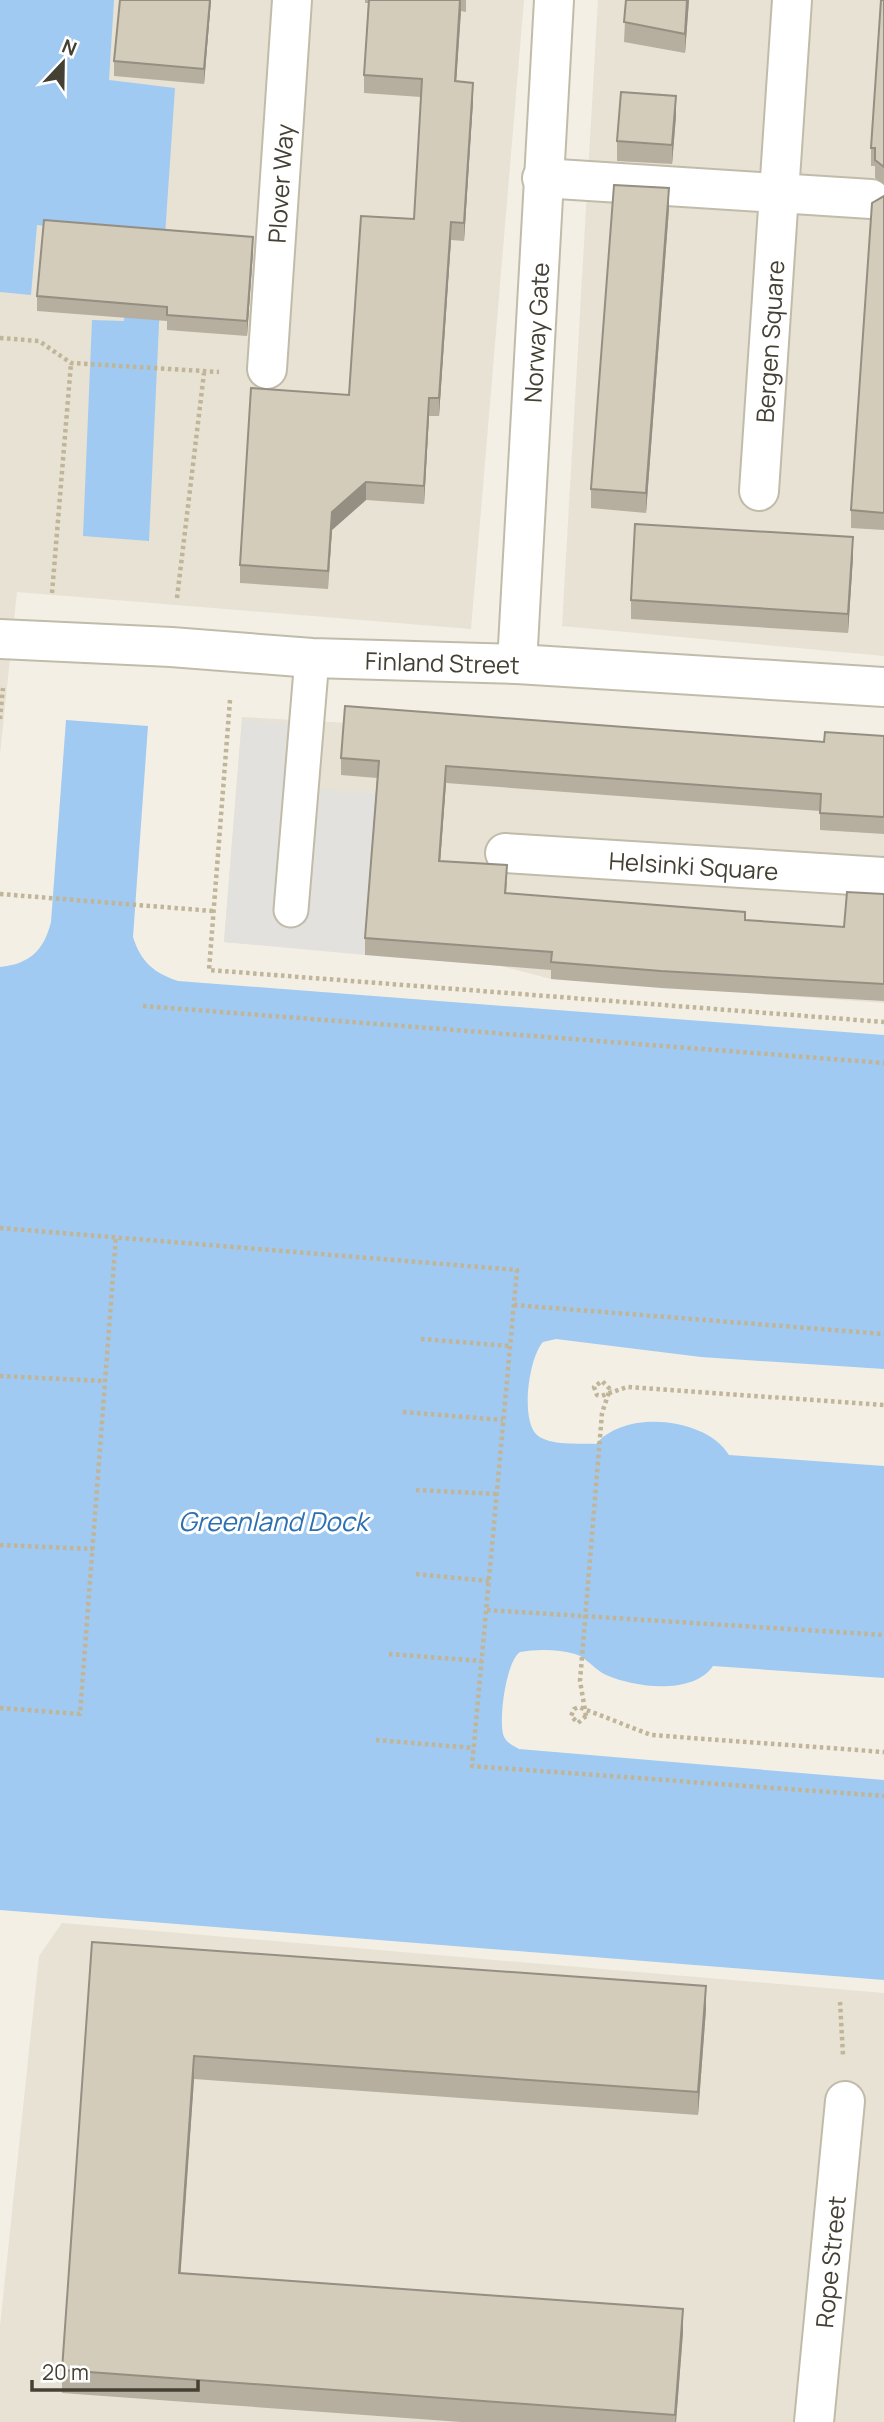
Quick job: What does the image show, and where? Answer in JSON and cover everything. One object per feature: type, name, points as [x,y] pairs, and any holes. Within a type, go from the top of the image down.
[{"type":"street","name":"Plover Way","points":[[267,369],[292,0]]},
{"type":"street","name":"Norway Gate","points":[[517,664],[554,0]]},
{"type":"street","name":"Bergen Square","points":[[759,491],[792,0]]},
{"type":"street","points":[[542,178],[871,199]]},
{"type":"street","name":"Finland Street","points":[[0,639],[312,658],[517,664],[884,687]]},
{"type":"street","name":"Helsinki Square","points":[[505,853],[884,877]]},
{"type":"street","name":"Rope Street","points":[[814,2422],[845,2101]]},
{"type":"lane","points":[[291,910],[312,658]]},
{"type":"path","points":[[0,338],[39,341],[71,363],[204,373],[163,647]]},
{"type":"path","points":[[54,643],[71,363]]},
{"type":"path","points":[[234,653],[209,970],[884,1021]]},
{"type":"path","points":[[0,894],[213,911]]},
{"type":"path","points":[[143,1006],[884,1063]]},
{"type":"path","points":[[0,1228],[517,1270],[472,1766],[884,1796]]},
{"type":"path","points":[[0,1708],[80,1714],[116,1236]]},
{"type":"path","points":[[514,1305],[884,1334]]},
{"type":"path","points":[[421,1339],[510,1346]]},
{"type":"path","points":[[0,1376],[105,1381]]},
{"type":"path","points":[[884,1405],[627,1387],[601,1396],[597,1395],[594,1387],[602,1381],[610,1389],[602,1413],[580,1681],[586,1716],[585,1721],[578,1723],[571,1716],[574,1709],[579,1707],[651,1735],[884,1752]]},
{"type":"path","points":[[402,1412],[503,1420]]},
{"type":"path","points":[[416,1490],[497,1494]]},
{"type":"path","points":[[0,1545],[93,1549]]},
{"type":"path","points":[[416,1574],[489,1581]]},
{"type":"path","points":[[487,1610],[884,1636]]},
{"type":"path","points":[[388,1654],[482,1661]]},
{"type":"path","points":[[376,1740],[474,1748]]},
{"type":"shaded area","points":[[0,0],[524,0],[471,629],[17,592],[0,754]]},
{"type":"shaded area","points":[[598,0],[884,0],[884,656],[562,626]]},
{"type":"shaded area","points":[[242,717],[884,753],[884,1003],[551,979],[501,966],[224,942]]},
{"type":"shaded area","points":[[242,720],[291,724],[287,786],[376,794],[365,955],[224,942]]},
{"type":"shaded area","points":[[62,1923],[884,1993],[884,2422],[0,2422],[0,2326],[39,1956]]},
{"type":"water","points":[[0,0],[114,0],[109,80],[175,88],[159,324],[149,541],[83,536],[92,320],[124,321],[132,235],[37,225],[31,295],[0,292]]},
{"type":"water","name":"Greenland Dock","points":[[66,720],[148,726],[133,937],[144,960],[170,978],[178,981],[884,1035],[884,1369],[701,1357],[556,1339],[543,1342],[538,1350],[530,1374],[528,1403],[532,1427],[537,1435],[549,1441],[596,1444],[609,1433],[626,1426],[665,1422],[703,1432],[718,1442],[729,1455],[884,1466],[884,1678],[713,1666],[692,1681],[678,1685],[648,1686],[606,1675],[575,1654],[533,1650],[520,1652],[511,1666],[505,1690],[502,1726],[504,1737],[519,1749],[884,1780],[884,1980],[0,1910],[0,967],[20,963],[34,954],[40,948],[51,922]]},
{"type":"building","points":[[120,0],[210,0],[204,69],[114,61]]},
{"type":"building","points":[[369,0],[460,0],[455,81],[473,83],[464,223],[451,222],[439,398],[429,398],[424,486],[366,482],[332,512],[328,571],[240,565],[251,388],[349,395],[361,216],[414,219],[422,79],[364,75]]},
{"type":"building","points":[[626,0],[687,0],[685,34],[624,22]]},
{"type":"building","points":[[881,0],[884,0],[884,167],[875,160],[875,148],[871,148]]},
{"type":"building","points":[[621,92],[676,96],[672,145],[617,141]]},
{"type":"building","points":[[614,185],[669,188],[646,493],[591,489]]},
{"type":"building","points":[[884,196],[884,513],[851,510],[872,203]]},
{"type":"building","points":[[44,220],[253,237],[247,321],[167,315],[167,307],[37,296]]},
{"type":"building","points":[[635,524],[853,537],[848,614],[631,600]]},
{"type":"building","points":[[345,706],[824,742],[825,732],[884,736],[884,817],[820,813],[821,794],[446,766],[439,861],[507,865],[505,893],[745,912],[745,920],[844,927],[847,892],[884,894],[884,984],[551,962],[552,952],[365,938],[379,761],[341,758]]},
{"type":"building","points":[[92,1942],[706,1986],[698,2092],[194,2056],[179,2273],[683,2309],[675,2415],[62,2370]]}]
